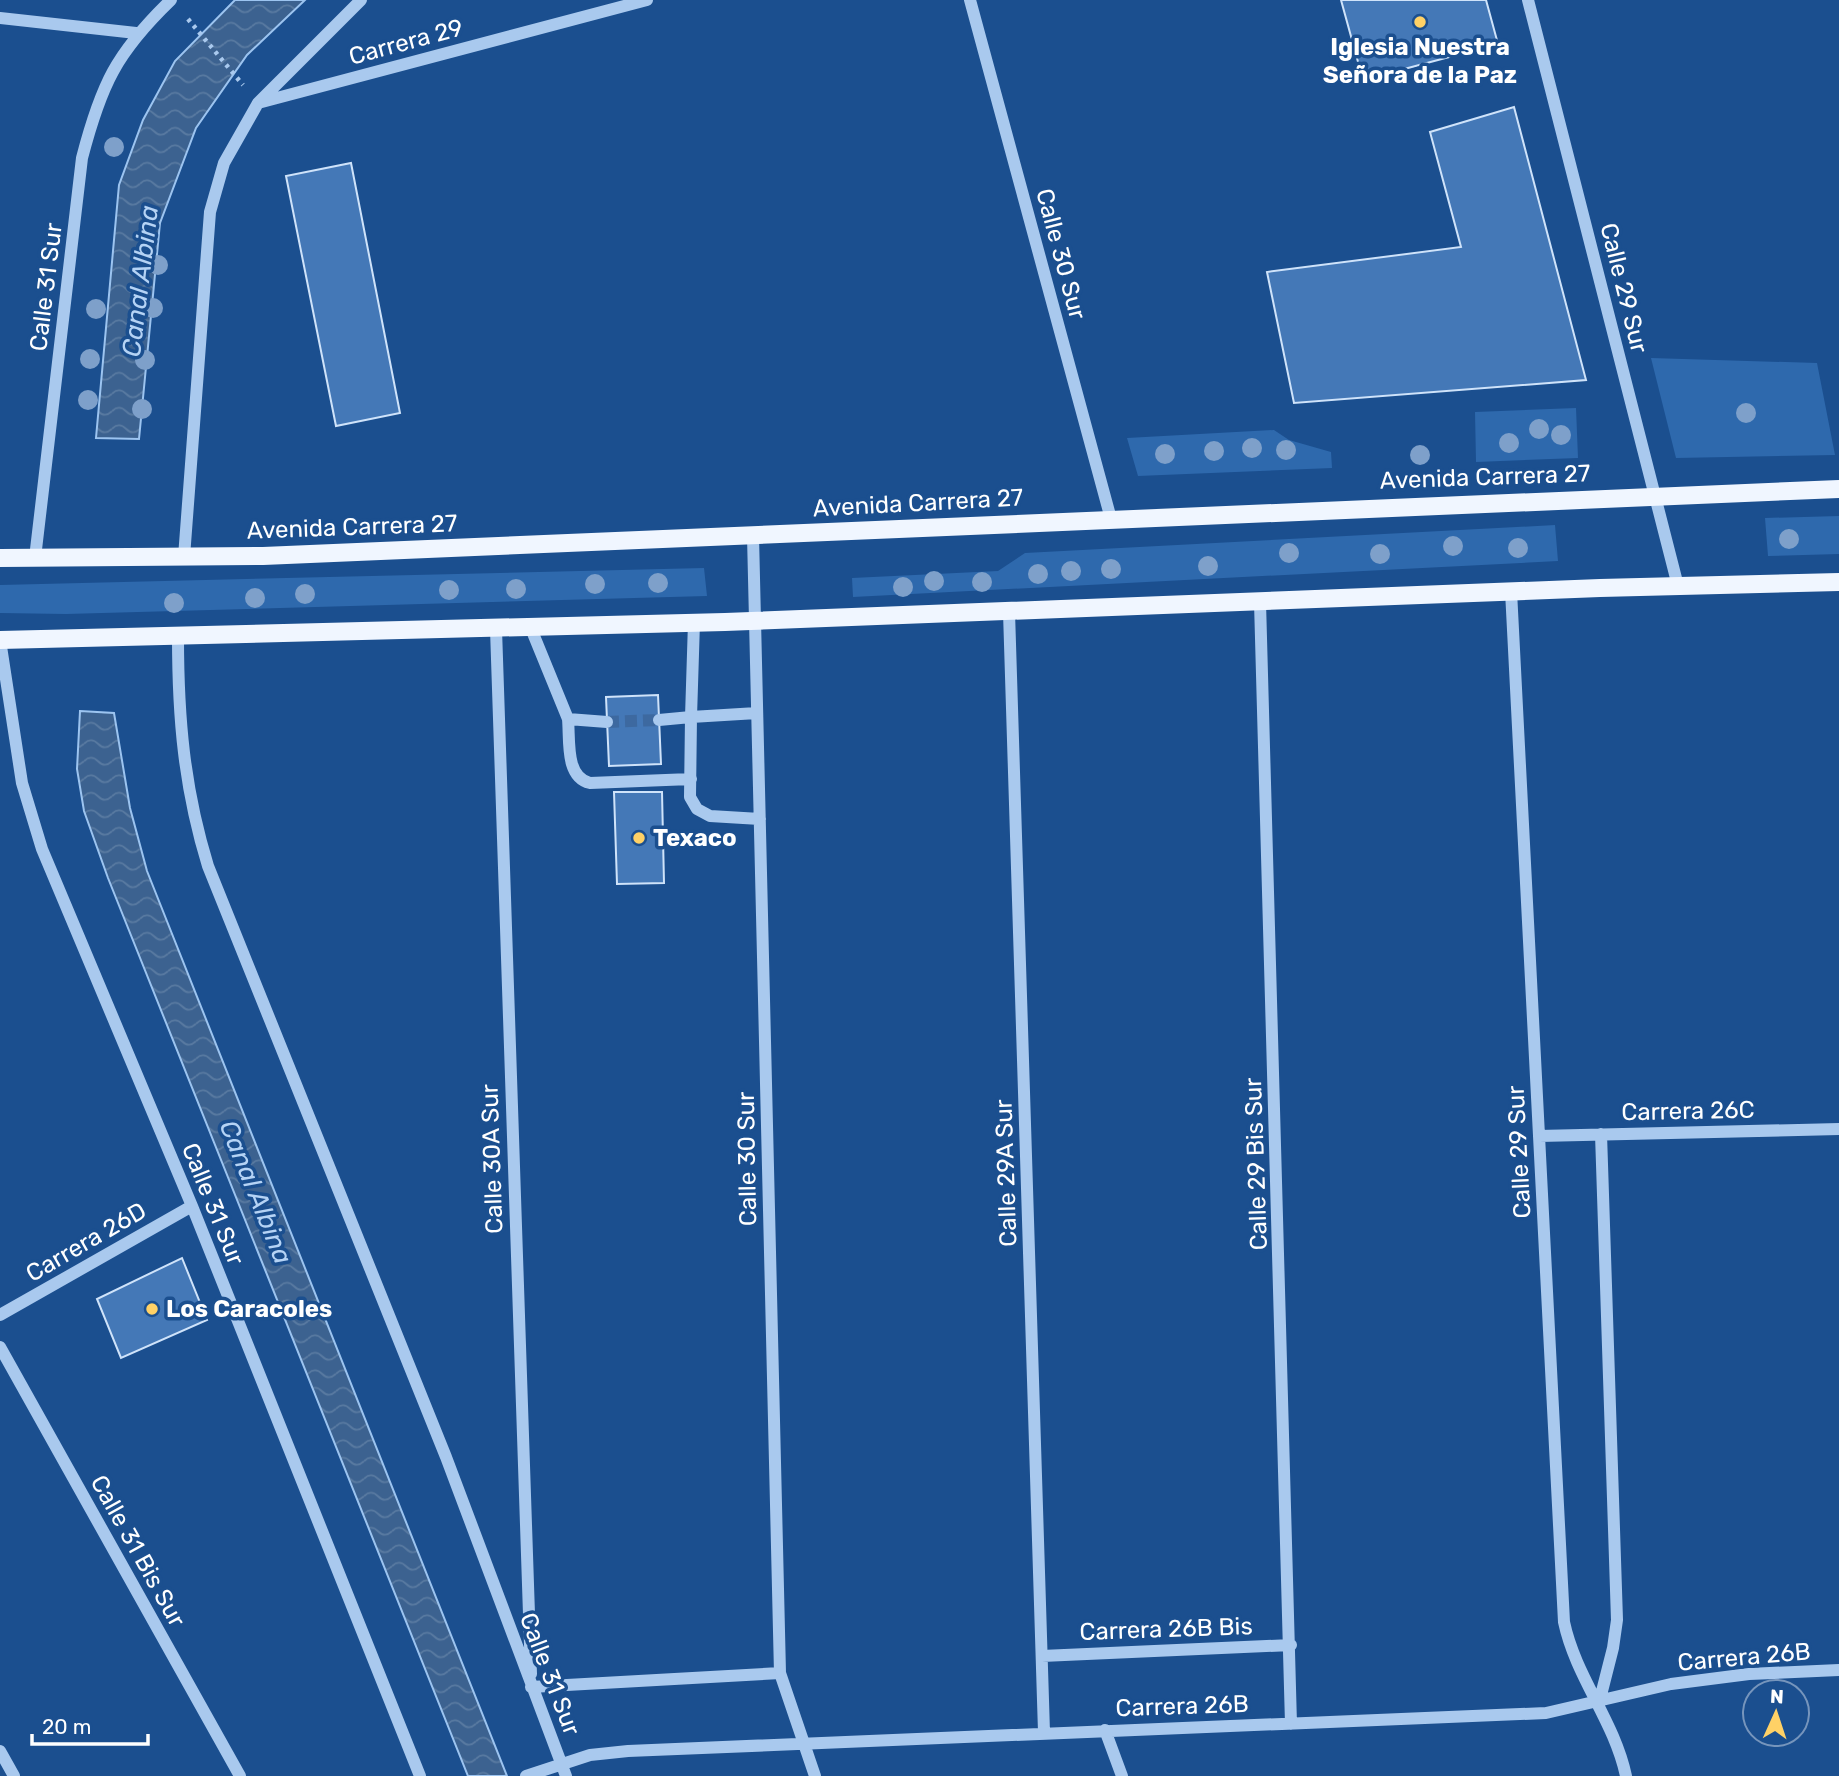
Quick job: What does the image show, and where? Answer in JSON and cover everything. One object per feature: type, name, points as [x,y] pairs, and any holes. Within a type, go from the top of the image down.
[{"type":"main road","name":"Avenida Carrera 27","points":[[0,558],[184,557],[753,536],[1839,489]]},
{"type":"main road","points":[[0,640],[496,629],[1009,612],[1511,591],[1839,582]]},
{"type":"street","name":"Calle 31 Sur","points":[[35,558],[82,158],[99,99],[114,66],[136,33],[171,0]]},
{"type":"street","points":[[184,557],[210,212],[224,163],[258,103],[361,0]]},
{"type":"street","name":"Carrera 29","points":[[258,103],[647,0]]},
{"type":"street","name":"Calle 30 Sur","points":[[970,0],[1111,519]]},
{"type":"street","name":"Calle 29 Sur","points":[[1528,0],[1678,586]]},
{"type":"street","points":[[0,18],[136,33]]},
{"type":"street","name":"Calle 30 Sur","points":[[753,536],[780,1673],[815,1776]]},
{"type":"street","name":"Calle 29 Sur","points":[[1511,591],[1564,1622],[1570,1651],[1619,1746],[1626,1776]]},
{"type":"street","name":"Calle 29 Bis Sur","points":[[1260,602],[1291,1645],[1291,1724]]},
{"type":"street","name":"Calle 29A Sur","points":[[1009,612],[1044,1732]]},
{"type":"street","points":[[694,622],[690,797],[697,809],[710,816],[760,819]]},
{"type":"street","points":[[530,626],[568,719],[573,774],[580,781],[590,783],[691,779]]},
{"type":"street","name":"Calle 30A Sur","points":[[496,629],[531,1687]]},
{"type":"street","name":"Calle 31 Sur","points":[[178,637],[179,727],[188,792],[208,866],[446,1457],[566,1776]]},
{"type":"street","name":"Calle 31 Sur","points":[[0,640],[22,783],[34,825],[192,1206],[420,1776]]},
{"type":"street","points":[[659,720],[757,713]]},
{"type":"street","points":[[568,719],[607,722]]},
{"type":"street","name":"Carrera 26C","points":[[1539,1136],[1839,1129]]},
{"type":"street","points":[[1599,1703],[1613,1648],[1616,1620],[1601,1134]]},
{"type":"street","name":"Carrera 26D","points":[[0,1315],[192,1206]]},
{"type":"street","name":"Calle 31 Bis Sur","points":[[0,1348],[240,1776]]},
{"type":"street","name":"Carrera 26B Bis","points":[[1042,1656],[1291,1645]]},
{"type":"street","name":"Carrera 26B","points":[[526,1776],[590,1755],[628,1751],[1546,1713],[1599,1703],[1671,1684],[1749,1674],[1839,1670]]},
{"type":"street","points":[[531,1687],[780,1673]]},
{"type":"street","points":[[1105,1730],[1122,1776]]},
{"type":"street","points":[[0,1751],[14,1776]]},
{"type":"path","points":[[199,29],[236,78]]},
{"type":"shaded area","points":[[1651,358],[1817,363],[1835,455],[1676,458]]},
{"type":"shaded area","points":[[1576,408],[1578,458],[1476,462],[1475,412]]},
{"type":"shaded area","points":[[1274,430],[1289,440],[1331,452],[1332,468],[1138,476],[1127,438]]},
{"type":"shaded area","points":[[1839,516],[1839,554],[1768,556],[1765,518]]},
{"type":"shaded area","points":[[1555,525],[1558,561],[853,597],[852,578],[998,571],[1025,553]]},
{"type":"shaded area","points":[[704,568],[707,596],[66,614],[0,613],[0,585]]},
{"type":"water","name":"Canal Albina","points":[[235,0],[305,0],[247,55],[196,128],[160,223],[139,439],[96,438],[119,185],[143,120],[175,61]]},
{"type":"water","name":"Canal Albina","points":[[80,711],[114,713],[130,808],[147,871],[507,1776],[468,1776],[108,878],[84,811],[77,769]]},
{"type":"building","name":"Iglesia Nuestra Señora de la Paz","points":[[1341,0],[1486,0],[1498,44],[1363,80]]},
{"type":"building","points":[[1514,107],[1586,380],[1294,403],[1267,272],[1461,247],[1430,132]]},
{"type":"building","points":[[351,163],[400,413],[336,426],[286,176]]},
{"type":"building","name":"Texaco","points":[[658,695],[661,764],[609,766],[606,697]]},
{"type":"building","name":"Texaco","points":[[614,792],[662,792],[664,883],[617,884]]},
{"type":"building","name":"Los Caracoles","points":[[182,1258],[207,1320],[121,1358],[97,1299]]},
{"type":"tunnel","points":[[607,722],[659,720]]},
{"type":"place","name":"Iglesia Nuestra Señora de la Paz","points":[[1420,22]]},
{"type":"place","name":"Texaco","points":[[639,838]]},
{"type":"place","name":"Los Caracoles","points":[[152,1309]]}]
